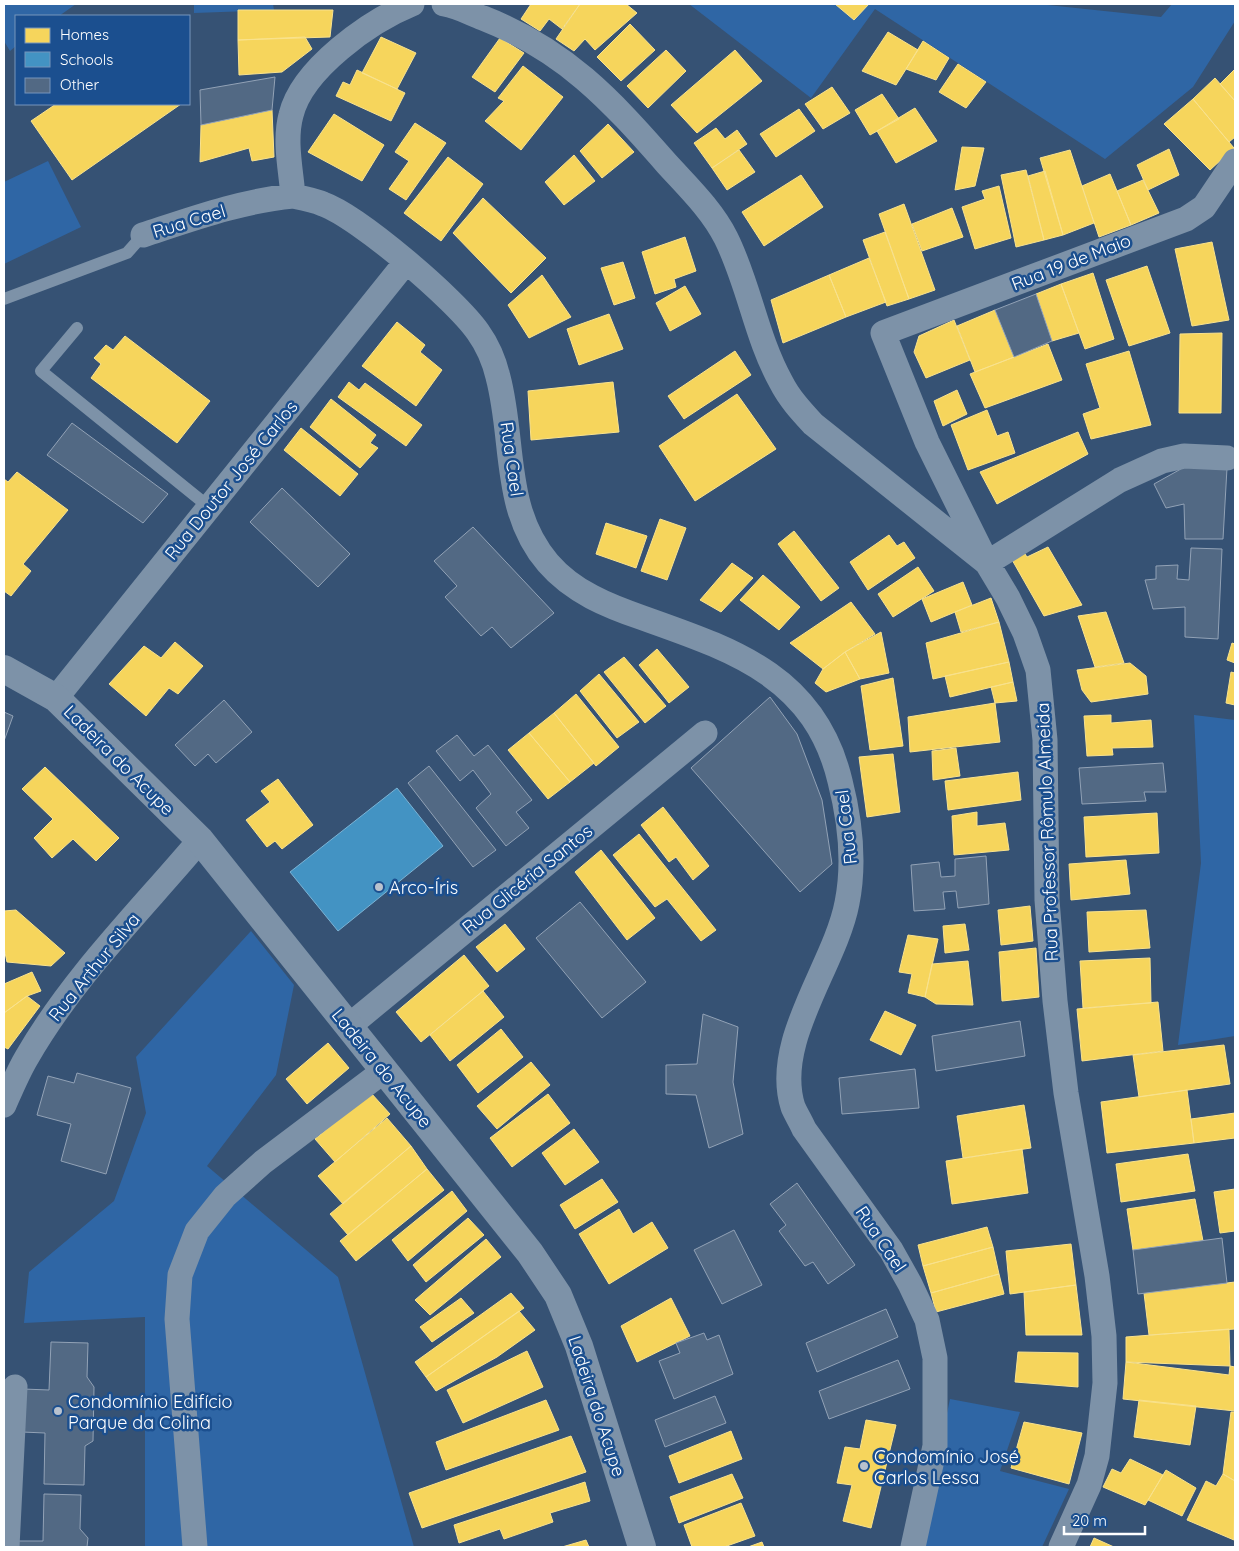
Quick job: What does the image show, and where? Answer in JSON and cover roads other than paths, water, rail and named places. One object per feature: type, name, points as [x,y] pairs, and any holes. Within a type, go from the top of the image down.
[{"type":"street","points":[[406,262],[359,225],[325,204],[293,196],[288,139],[291,115],[299,94],[316,71],[363,31],[385,17],[412,4]]},
{"type":"street","name":"Rua Professor Rômulo Almeida","points":[[444,4],[498,24],[550,52],[578,71],[604,95],[678,175],[715,220],[737,263],[780,382],[795,404],[813,424],[987,563],[1026,633],[1038,670],[1046,740],[1047,900],[1055,1001],[1066,1093],[1097,1276],[1104,1336],[1105,1382],[1097,1456],[1089,1485],[1062,1547]]},
{"type":"street","name":"Rua 19 de Maio","points":[[987,563],[927,442],[883,333],[1186,219],[1204,207],[1235,161]]},
{"type":"street","name":"Rua Cael","points":[[143,235],[207,214],[265,198],[293,196]]},
{"type":"street","name":"Rua Cael","points":[[406,262],[463,313],[479,333],[492,354],[505,410],[513,489],[523,521],[534,544],[549,564],[564,579],[600,602],[712,642],[742,657],[776,678],[812,716],[840,778],[847,813],[852,875],[847,905],[836,938],[796,1035],[790,1057],[790,1086],[793,1107],[804,1129],[891,1250],[927,1320],[935,1358],[935,1446],[912,1547]]},
{"type":"street","name":"Rua Doutor José Carlos","points":[[56,698],[406,262]]},
{"type":"street","points":[[987,563],[1120,480],[1142,469],[1184,456],[1227,458]]},
{"type":"street","name":"Ladeira do Acupe","points":[[4,669],[56,698],[200,840],[530,1253],[558,1295],[579,1346],[642,1547]]},
{"type":"street","name":"Rua Glicéria Santos","points":[[349,1026],[705,733]]},
{"type":"street","name":"Rua Arthur Silva","points":[[4,1105],[27,1058],[48,1024],[109,944],[200,840]]},
{"type":"street","points":[[195,1547],[176,1319],[180,1275],[197,1231],[225,1196],[263,1162],[385,1070]]},
{"type":"street","points":[[7,1547],[15,1387]]},
{"type":"lane","points":[[4,299],[127,253],[143,235]]},
{"type":"lane","points":[[77,328],[40,371],[209,507]]},
{"type":"place","name":"Arco-Íris","points":[[379,887]]},
{"type":"place","name":"Condomínio Edifício Parque da Colina","points":[[58,1411]]},
{"type":"place","name":"Condomínio José Carlos Lessa","points":[[864,1466]]}]
